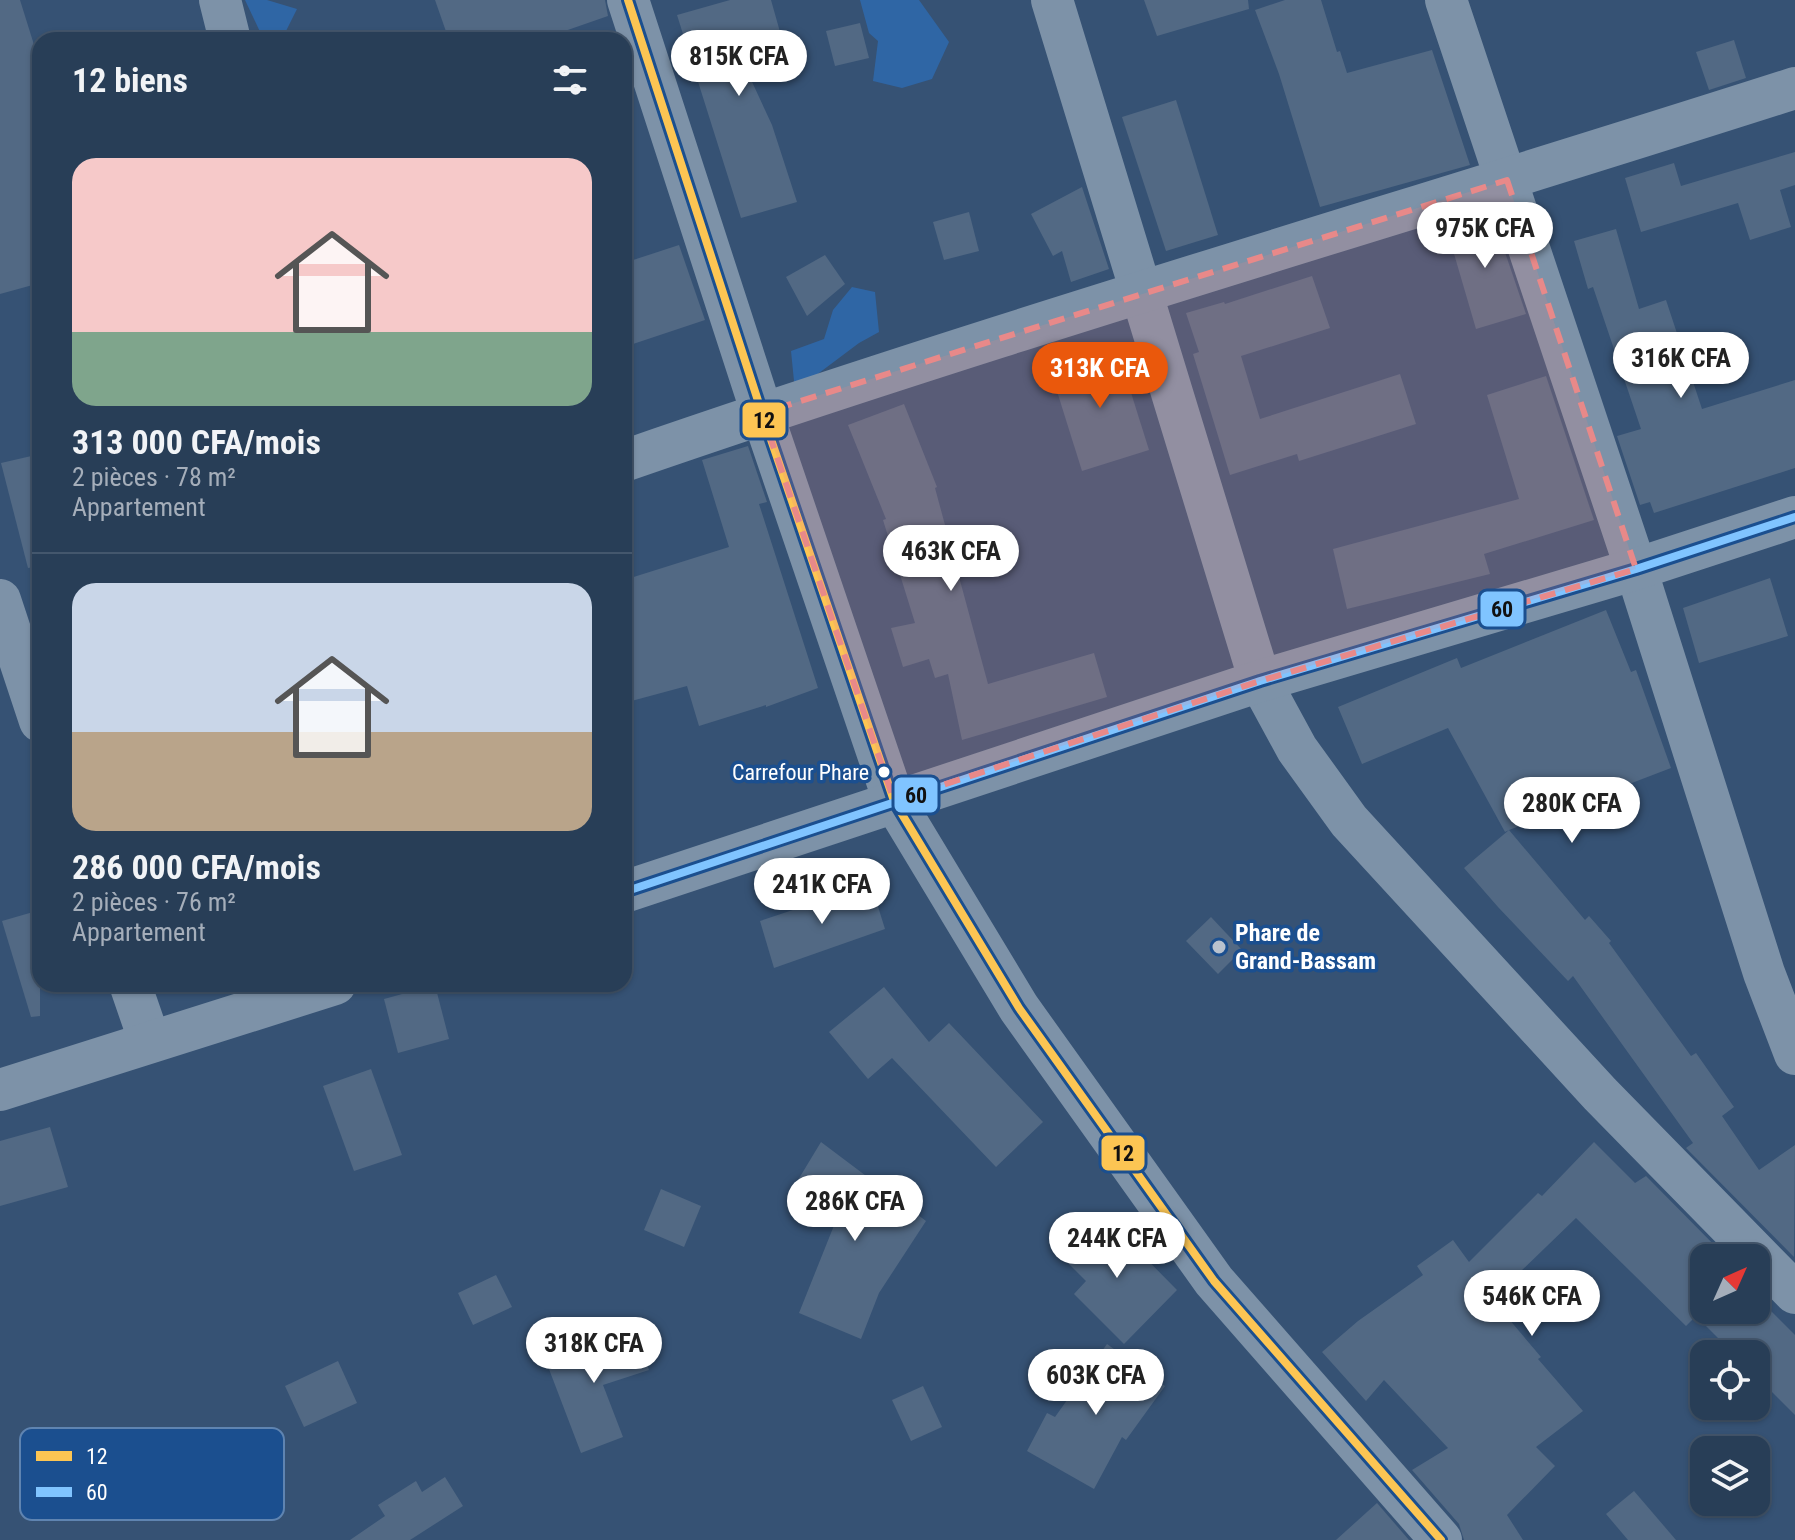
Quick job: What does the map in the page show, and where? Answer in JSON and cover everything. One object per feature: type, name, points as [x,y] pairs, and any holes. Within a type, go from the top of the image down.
[{"type":"street","points":[[220,0],[228,32]]},
{"type":"street","points":[[628,0],[762,413],[894,801],[1019,1008],[1214,1281],[1441,1540]]},
{"type":"street","points":[[1052,0],[1260,681],[1297,749],[1349,821],[1600,1094],[1795,1293]]},
{"type":"street","points":[[1446,0],[1636,569],[1764,973],[1795,1054]]},
{"type":"street","points":[[632,458],[762,413],[1795,88]]},
{"type":"street","points":[[632,889],[1260,681],[1636,569],[1795,517]]},
{"type":"street","points":[[0,600],[29,653]]},
{"type":"street","points":[[133,992],[150,1042]]},
{"type":"street","points":[[0,1090],[309,992]]},
{"type":"highlighted area","points":[[1507,180],[1636,569],[1260,681],[894,801],[762,413]]},
{"type":"shaded area","points":[[245,0],[267,0],[297,9],[286,32],[260,32]]},
{"type":"shaded area","points":[[860,0],[919,0],[949,42],[932,79],[902,88],[873,81],[878,41],[869,33]]},
{"type":"shaded area","points":[[852,287],[875,292],[879,332],[859,343],[795,391],[791,351],[824,339],[833,310]]},
{"type":"building","points":[[0,0],[20,0],[32,38],[32,285],[0,294]]},
{"type":"building","points":[[435,0],[605,0],[608,16],[562,32],[446,32]]},
{"type":"building","points":[[730,0],[771,0],[784,46],[741,58],[772,125],[797,202],[741,218],[677,15]]},
{"type":"building","points":[[1144,0],[1248,0],[1249,9],[1157,36]]},
{"type":"building","points":[[1285,0],[1321,0],[1347,73],[1432,50],[1470,165],[1320,207],[1279,74],[1255,10]]},
{"type":"building","points":[[860,23],[869,58],[835,66],[826,31]]},
{"type":"building","points":[[1734,40],[1746,78],[1709,90],[1696,52]]},
{"type":"building","points":[[1176,100],[1218,235],[1166,251],[1122,117]]},
{"type":"building","points":[[1795,152],[1795,185],[1780,190],[1791,227],[1750,240],[1738,203],[1641,232],[1625,178],[1674,163],[1681,186]]},
{"type":"building","points":[[1082,187],[1109,269],[1071,282],[1062,251],[1053,256],[1031,214]]},
{"type":"building","points":[[1484,211],[1488,222],[1494,220],[1526,314],[1476,329],[1445,223]]},
{"type":"building","points":[[969,212],[979,251],[944,260],[933,222]]},
{"type":"building","points":[[1616,229],[1639,309],[1666,300],[1702,409],[1795,380],[1795,468],[1654,513],[1650,502],[1640,505],[1617,436],[1641,429],[1593,287],[1588,289],[1574,241]]},
{"type":"building","points":[[679,245],[705,320],[632,344],[632,260]]},
{"type":"building","points":[[825,255],[845,284],[807,316],[786,277]]},
{"type":"building","points":[[1312,276],[1330,328],[1241,356],[1260,419],[1400,374],[1416,424],[1299,461],[1297,454],[1230,475],[1193,354],[1199,352],[1186,313]]},
{"type":"building","points":[[1117,348],[1149,450],[1082,471],[1050,369]]},
{"type":"building","points":[[1546,376],[1594,520],[1484,554],[1490,574],[1347,609],[1333,549],[1519,499],[1487,395]]},
{"type":"building","points":[[904,404],[937,487],[988,684],[1094,653],[1107,697],[962,740],[948,674],[935,678],[929,659],[903,667],[891,628],[915,623],[883,520],[886,519],[848,425]]},
{"type":"building","points":[[748,446],[767,502],[759,504],[818,688],[699,726],[687,686],[632,701],[632,577],[729,547],[702,460]]},
{"type":"building","points":[[32,456],[32,567],[28,568],[1,463]]},
{"type":"building","points":[[1770,578],[1788,636],[1699,663],[1683,608]]},
{"type":"building","points":[[1606,610],[1631,672],[1636,670],[1671,768],[1505,832],[1448,728],[1362,764],[1338,707],[1457,658],[1461,668]]},
{"type":"building","points":[[1509,830],[1585,920],[1589,916],[1611,941],[1609,943],[1691,1056],[1696,1053],[1734,1107],[1722,1116],[1759,1170],[1795,1145],[1794,1257],[1686,1148],[1693,1143],[1573,976],[1568,981],[1464,868]]},
{"type":"building","points":[[871,884],[885,929],[774,968],[760,921]]},
{"type":"building","points":[[32,912],[32,992],[40,992],[40,1016],[31,1017],[2,921]]},
{"type":"building","points":[[1211,917],[1242,950],[1218,974],[1186,941]]},
{"type":"building","points":[[884,987],[929,1042],[949,1023],[1043,1122],[996,1167],[892,1058],[868,1079],[829,1032]]},
{"type":"building","points":[[410,992],[437,992],[449,1039],[398,1053],[384,999]]},
{"type":"building","points":[[371,1069],[402,1155],[354,1171],[323,1086]]},
{"type":"building","points":[[50,1127],[68,1187],[0,1206],[0,1141]]},
{"type":"building","points":[[821,1142],[926,1221],[879,1293],[861,1339],[799,1313],[839,1213],[798,1180]]},
{"type":"building","points":[[1594,1142],[1635,1183],[1646,1176],[1713,1244],[1690,1244],[1690,1322],[1686,1326],[1576,1218],[1492,1299],[1583,1411],[1536,1447],[1555,1466],[1507,1515],[1523,1540],[1464,1540],[1459,1524],[1412,1470],[1448,1448],[1384,1380],[1366,1401],[1322,1352],[1358,1321],[1423,1275],[1417,1266],[1453,1240],[1469,1262],[1538,1193],[1542,1196]]},
{"type":"building","points":[[661,1189],[701,1206],[684,1247],[644,1230]]},
{"type":"building","points":[[1104,1216],[1177,1290],[1124,1344],[1074,1294],[1086,1281],[1063,1258]]},
{"type":"building","points":[[496,1275],[512,1307],[473,1325],[458,1293]]},
{"type":"building","points":[[1770,1310],[1795,1335],[1795,1415],[1770,1390],[1770,1340],[1720,1340],[1704,1324],[1770,1324]]},
{"type":"building","points":[[635,1330],[649,1370],[603,1385],[623,1437],[581,1453],[544,1356],[585,1340],[588,1346]]},
{"type":"building","points":[[1107,1344],[1165,1386],[1126,1440],[1122,1437],[1094,1489],[1027,1451],[1047,1413],[1055,1417]]},
{"type":"building","points":[[338,1361],[357,1403],[304,1427],[285,1386]]},
{"type":"building","points":[[923,1386],[942,1427],[911,1441],[892,1400]]},
{"type":"building","points":[[445,1477],[463,1506],[410,1540],[350,1540],[385,1516],[378,1505],[416,1481],[422,1492]]},
{"type":"building","points":[[1634,1491],[1676,1540],[1628,1540],[1606,1514]]},
{"type":"building","points":[[1377,1503],[1409,1540],[1336,1540]]},
{"type":"transit line","name":"12","points":[[628,0],[762,413],[894,801],[1019,1008],[1214,1281],[1441,1540]]},
{"type":"transit line","name":"60","points":[[632,889],[1260,681],[1636,569],[1795,517]]},
{"type":"place","name":"Carrefour Phare","points":[[884,772]]},
{"type":"place","name":"Phare de Grand-Bassam","points":[[1219,947]]}]
